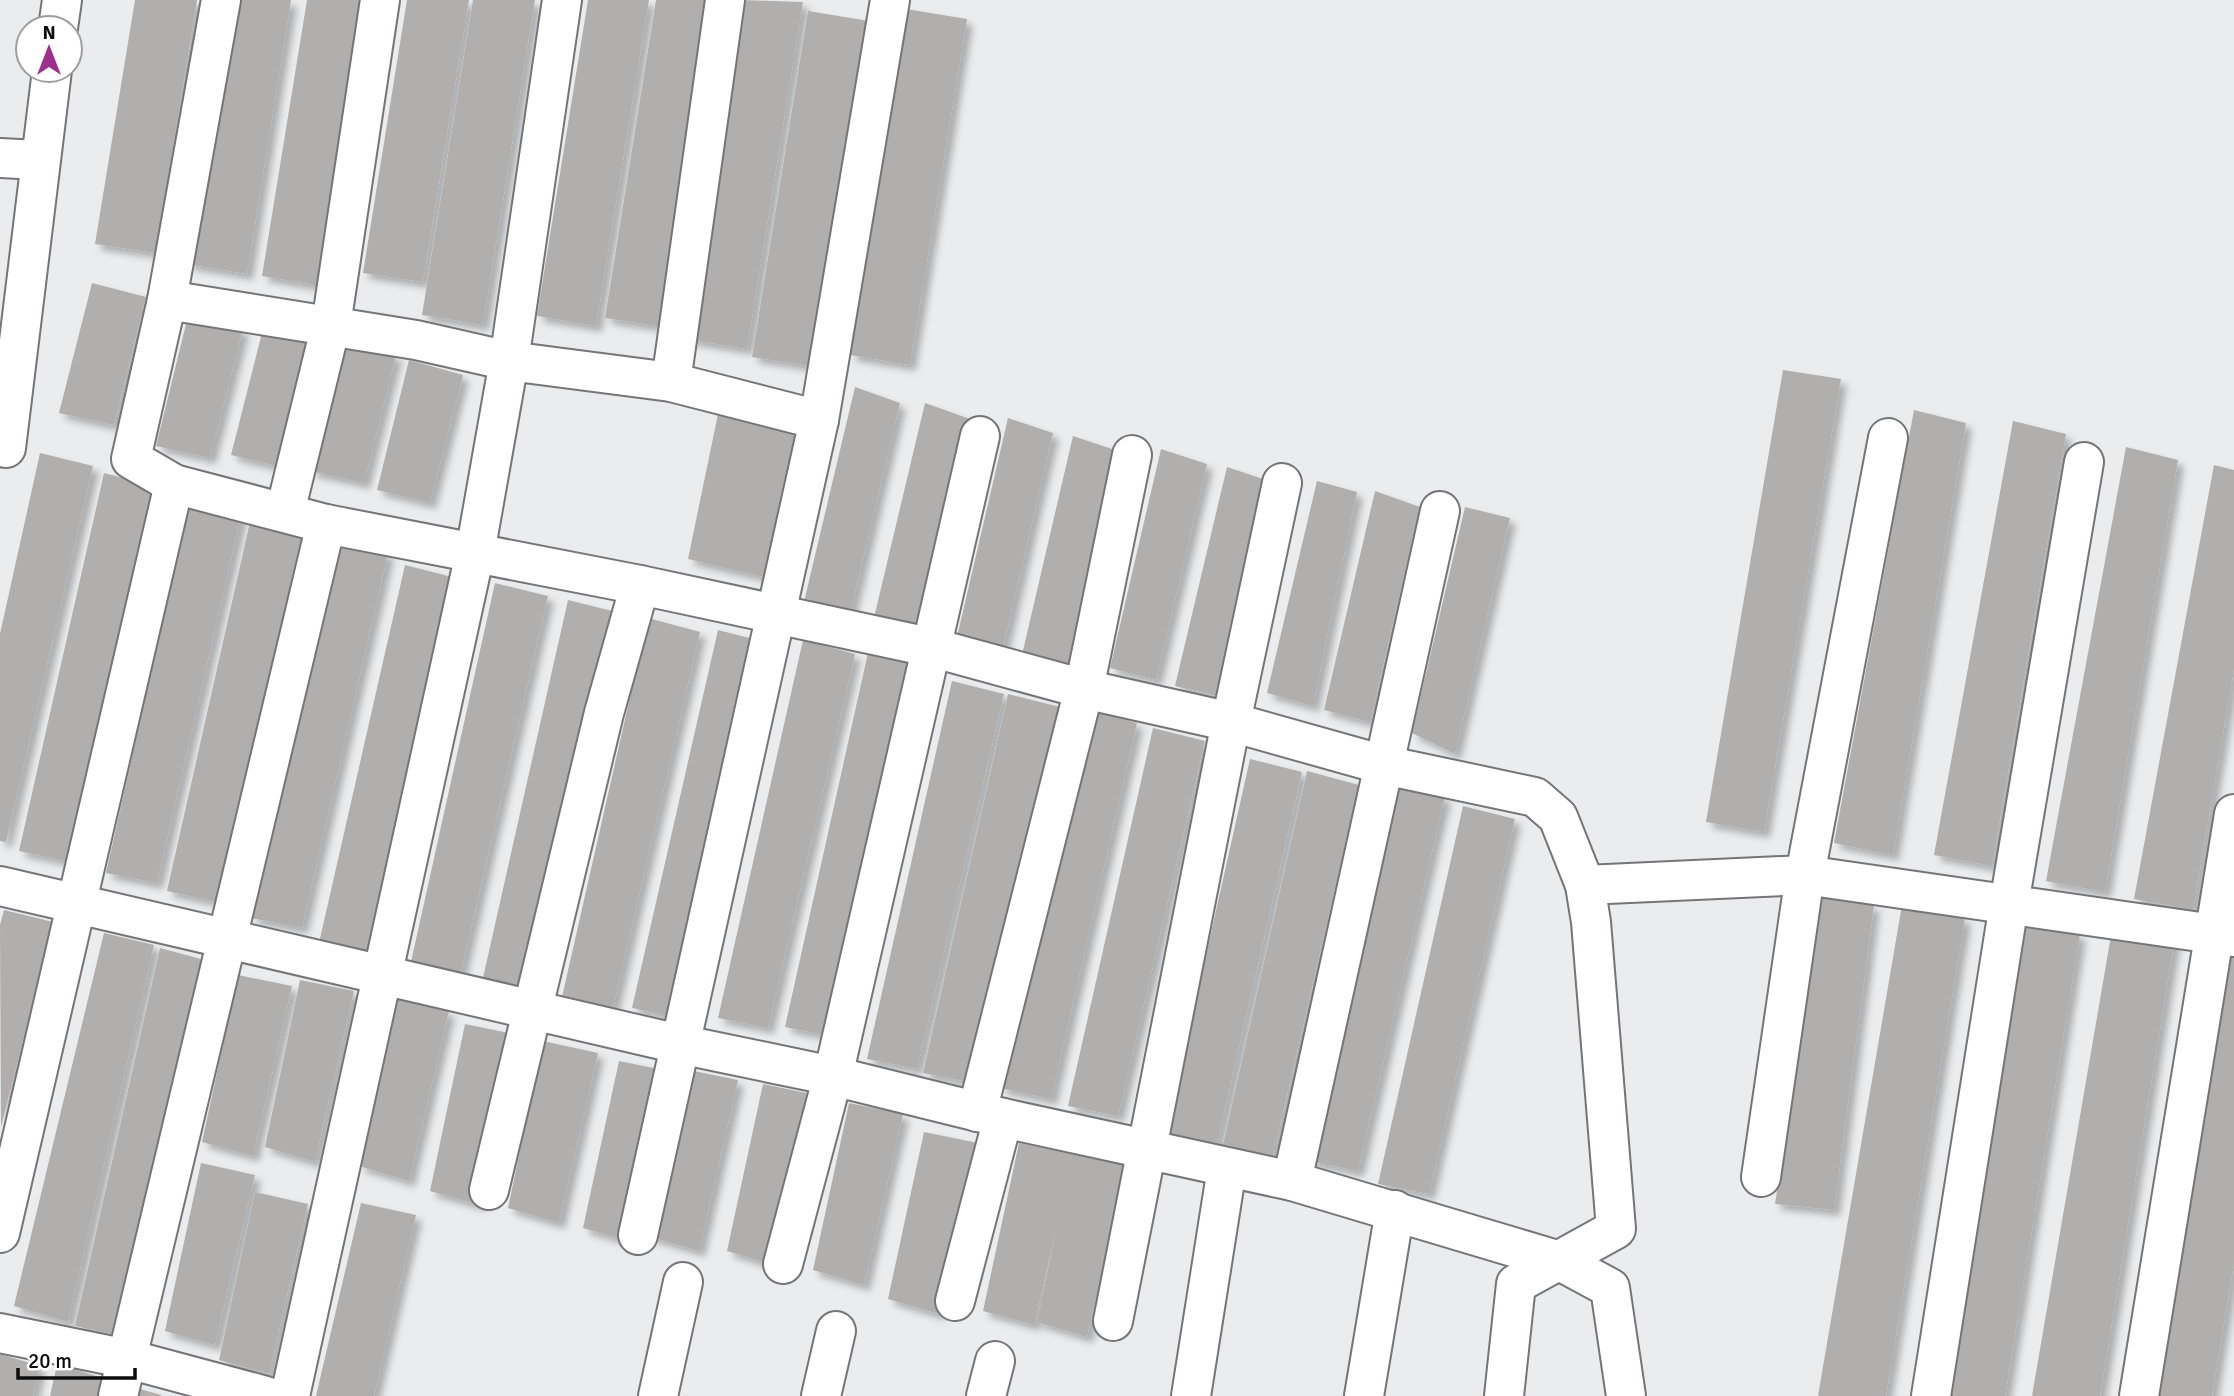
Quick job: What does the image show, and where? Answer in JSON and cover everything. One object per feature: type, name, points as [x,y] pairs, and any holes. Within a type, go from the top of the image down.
[{"type":"street","points":[[220,0],[167,300],[131,459],[174,484],[326,524],[640,585],[934,648],[1084,689],[1231,722],[1384,765],[1535,797],[1558,817],[1585,885],[1591,922],[1616,1229],[1516,1284],[1504,1396]]},
{"type":"street","points":[[285,512],[331,325],[380,0]]},
{"type":"street","points":[[290,1396],[475,553],[509,361],[562,0]]},
{"type":"street","points":[[671,382],[725,0]]},
{"type":"street","points":[[638,1235],[778,615],[819,420],[887,0]]},
{"type":"street","points":[[6,447],[50,84]]},
{"type":"street","points":[[0,158],[39,160]]},
{"type":"street","points":[[167,300],[416,340],[509,361],[671,382],[819,420]]},
{"type":"street","points":[[783,1264],[833,1076],[934,648],[980,436]]},
{"type":"street","points":[[1760,1177],[1805,875],[1888,438]]},
{"type":"street","points":[[955,1301],[990,1115],[1084,689],[1132,455]]},
{"type":"street","points":[[1931,1396],[2009,904],[2084,462]]},
{"type":"street","points":[[1113,1321],[1231,722],[1282,483]]},
{"type":"street","points":[[0,1233],[174,484]]},
{"type":"street","points":[[1292,1181],[1440,511]]},
{"type":"street","points":[[118,1396],[326,524]]},
{"type":"street","points":[[489,1190],[604,713],[640,585]]},
{"type":"street","points":[[2139,1396],[2224,935],[2234,814]]},
{"type":"street","points":[[1585,885],[1805,875],[2224,935]]},
{"type":"street","points":[[0,886],[679,1044],[833,1076],[990,1115],[1292,1181],[1560,1261],[1610,1288],[1626,1396]]},
{"type":"street","points":[[1191,1396],[1227,1168]]},
{"type":"street","points":[[1364,1396],[1395,1210]]},
{"type":"street","points":[[657,1396],[683,1282]]},
{"type":"street","points":[[821,1396],[836,1331]]},
{"type":"street","points":[[0,1333],[128,1359],[266,1396]]},
{"type":"building","points":[[135,0],[197,0],[156,253],[95,244]]},
{"type":"building","points":[[230,0],[291,0],[247,274],[187,264]]},
{"type":"building","points":[[307,0],[369,0],[322,286],[262,276]]},
{"type":"building","points":[[407,0],[469,0],[423,282],[363,273]]},
{"type":"building","points":[[473,0],[535,0],[483,325],[422,315]]},
{"type":"building","points":[[588,0],[649,0],[596,326],[537,316]]},
{"type":"building","points":[[656,0],[718,0],[665,327],[605,318]]},
{"type":"building","points":[[741,0],[803,2],[747,349],[687,339]]},
{"type":"building","points":[[906,9],[967,19],[910,365],[850,355]]},
{"type":"building","points":[[808,11],[869,21],[812,366],[752,357]]},
{"type":"building","points":[[92,283],[146,297],[114,425],[59,413]]},
{"type":"building","points":[[188,316],[243,329],[210,458],[156,446]]},
{"type":"building","points":[[264,325],[318,339],[285,468],[231,455]]},
{"type":"building","points":[[342,341],[396,355],[364,483],[310,471]]},
{"type":"building","points":[[409,360],[463,375],[430,503],[377,490]]},
{"type":"building","points":[[1783,370],[1841,379],[1764,832],[1706,822]]},
{"type":"building","points":[[855,387],[900,403],[849,618],[803,606]]},
{"type":"building","points":[[925,403],[970,419],[919,634],[873,622]]},
{"type":"building","points":[[1914,410],[1966,423],[1893,855],[1834,843]]},
{"type":"building","points":[[718,414],[796,434],[764,577],[688,559]]},
{"type":"building","points":[[1008,418],[1053,433],[1003,648],[957,637]]},
{"type":"building","points":[[2013,421],[2066,434],[1992,866],[1934,855]]},
{"type":"building","points":[[1073,436],[1118,451],[1068,667],[1022,655]]},
{"type":"building","points":[[2126,447],[2178,460],[2105,892],[2046,881]]},
{"type":"building","points":[[1161,449],[1207,464],[1156,680],[1110,668]]},
{"type":"building","points":[[40,453],[93,466],[6,842],[0,841],[0,634]]},
{"type":"building","points":[[2214,465],[2234,470],[2234,669],[2193,910],[2134,899]]},
{"type":"building","points":[[1227,467],[1272,482],[1221,697],[1175,686]]},
{"type":"building","points":[[104,473],[157,487],[70,862],[19,851]]},
{"type":"building","points":[[1317,481],[1357,492],[1313,706],[1267,693]]},
{"type":"building","points":[[1375,491],[1420,507],[1370,722],[1324,710]]},
{"type":"building","points":[[191,494],[243,507],[157,883],[106,873]]},
{"type":"building","points":[[1465,507],[1510,518],[1455,754],[1412,733]]},
{"type":"building","points":[[252,513],[305,526],[218,902],[167,891]]},
{"type":"building","points":[[336,539],[388,553],[302,928],[251,918]]},
{"type":"building","points":[[405,565],[456,578],[370,954],[319,943]]},
{"type":"building","points":[[495,583],[548,596],[461,972],[411,962]]},
{"type":"building","points":[[568,600],[620,613],[534,989],[483,978]]},
{"type":"building","points":[[648,618],[700,632],[613,1008],[562,997]]},
{"type":"building","points":[[718,630],[769,643],[683,1019],[632,1008]]},
{"type":"building","points":[[803,640],[855,654],[768,1028],[718,1018]]},
{"type":"building","points":[[869,648],[922,661],[835,1037],[785,1027]]},
{"type":"building","points":[[952,681],[1004,694],[917,1069],[867,1059]]},
{"type":"building","points":[[1008,694],[1060,707],[974,1083],[923,1073]]},
{"type":"building","points":[[1085,709],[1137,723],[1051,1099],[1000,1088]]},
{"type":"building","points":[[1153,728],[1205,741],[1118,1116],[1068,1106]]},
{"type":"building","points":[[1250,759],[1302,772],[1216,1148],[1165,1138]]},
{"type":"building","points":[[1307,771],[1359,785],[1272,1160],[1222,1149]]},
{"type":"building","points":[[1393,783],[1445,796],[1358,1171],[1308,1161]]},
{"type":"building","points":[[1463,806],[1515,819],[1429,1194],[1378,1184]]},
{"type":"building","points":[[1823,897],[1874,905],[1834,1210],[1775,1204]]},
{"type":"building","points":[[1902,905],[1965,918],[1886,1396],[1818,1396]]},
{"type":"building","points":[[4,910],[53,922],[1,1127],[0,925]]},
{"type":"building","points":[[2018,921],[2080,934],[2005,1396],[1936,1396]]},
{"type":"building","points":[[2113,924],[2175,937],[2100,1396],[2032,1396]]},
{"type":"building","points":[[104,933],[154,945],[68,1322],[14,1306]]},
{"type":"building","points":[[2223,942],[2234,944],[2234,1263],[2212,1396],[2145,1396]]},
{"type":"building","points":[[160,948],[212,962],[126,1337],[75,1326]]},
{"type":"building","points":[[238,975],[292,986],[253,1156],[202,1142]]},
{"type":"building","points":[[300,980],[354,991],[315,1162],[265,1147]]},
{"type":"building","points":[[395,999],[449,1011],[409,1181],[359,1166]]},
{"type":"building","points":[[465,1024],[519,1035],[480,1205],[430,1191]]},
{"type":"building","points":[[543,1041],[598,1053],[559,1223],[508,1208]]},
{"type":"building","points":[[619,1061],[673,1072],[634,1243],[583,1228]]},
{"type":"building","points":[[684,1069],[738,1080],[699,1251],[648,1236]]},
{"type":"building","points":[[763,1084],[816,1095],[777,1266],[727,1251]]},
{"type":"building","points":[[849,1103],[903,1114],[864,1285],[813,1270]]},
{"type":"building","points":[[924,1132],[978,1143],[939,1314],[888,1299]]},
{"type":"building","points":[[1019,1143],[1127,1166],[1087,1337],[1037,1322],[1057,1226],[1034,1325],[983,1311]]},
{"type":"building","points":[[201,1163],[255,1175],[215,1345],[165,1331]]},
{"type":"building","points":[[255,1192],[308,1204],[269,1374],[219,1360]]},
{"type":"building","points":[[361,1203],[416,1215],[374,1396],[316,1396]]},
{"type":"building","points":[[0,1354],[40,1366],[33,1396],[0,1396]]},
{"type":"building","points":[[57,1364],[106,1379],[102,1396],[50,1396]]},
{"type":"building","points":[[140,1389],[161,1395],[161,1396],[139,1396]]}]
